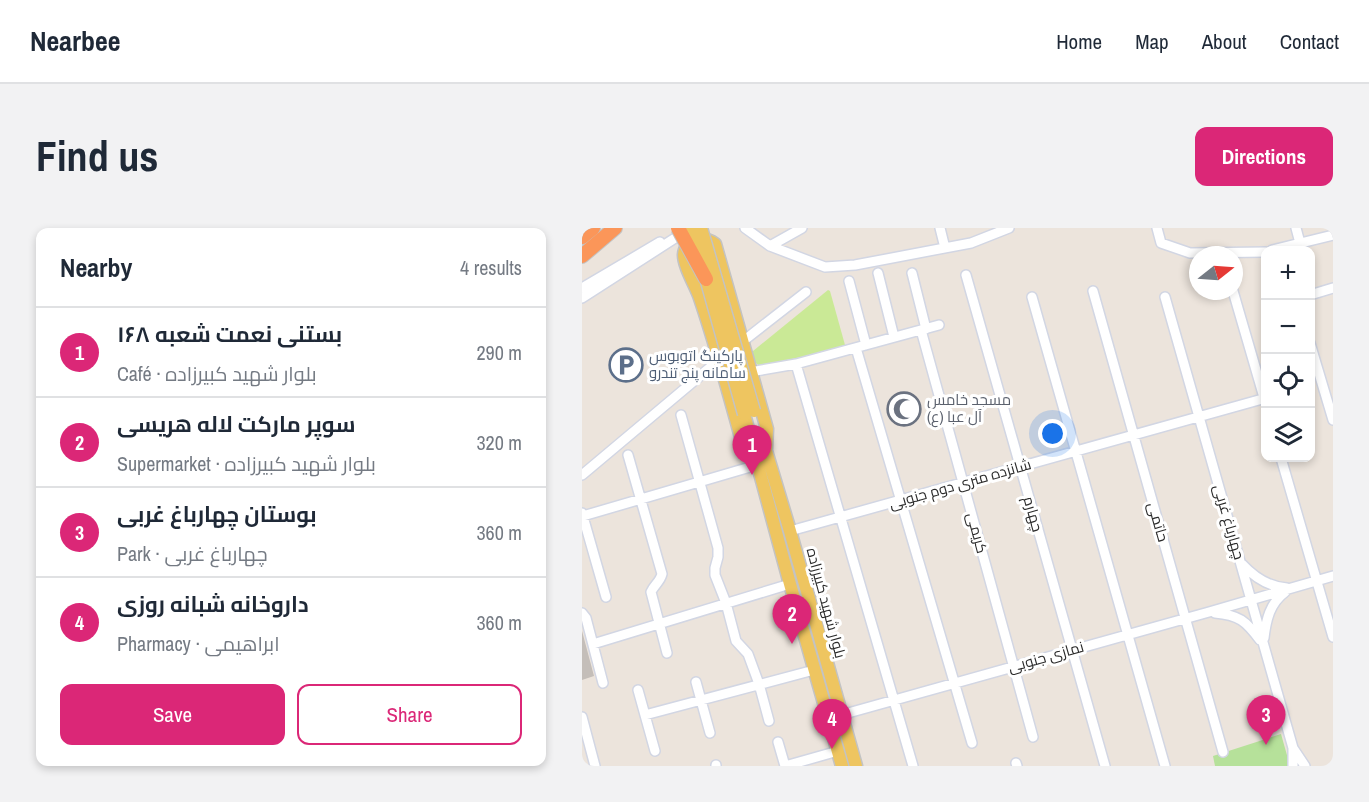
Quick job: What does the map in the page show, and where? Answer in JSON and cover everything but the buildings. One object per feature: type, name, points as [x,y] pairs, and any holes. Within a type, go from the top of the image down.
[{"type":"highway","points":[[582,237],[593,228]]},
{"type":"highway","points":[[582,256],[615,228]]},
{"type":"highway","points":[[678,228],[706,279]]},
{"type":"main road","name":"بلوار شهید کبیرزاده","points":[[689,228],[760,450],[790,531],[856,766]]},
{"type":"main road","name":"بلوار شهید کبیرزاده","points":[[701,228],[749,413]]},
{"type":"main road","name":"بلوار شهید کبیرزاده","points":[[760,450],[742,441],[699,296],[684,260],[687,246],[698,239],[715,244],[767,429],[757,465],[842,766]]},
{"type":"street","points":[[582,288],[652,246],[689,228]]},
{"type":"street","points":[[582,298],[689,228]]},
{"type":"street","points":[[745,228],[770,246],[825,267],[855,265],[971,243],[1009,228]]},
{"type":"street","points":[[770,246],[802,228]]},
{"type":"street","points":[[940,228],[945,248]]},
{"type":"street","points":[[1157,228],[1161,243],[1190,254],[1261,252]]},
{"type":"street","points":[[1296,228],[1300,243]]},
{"type":"street","points":[[1288,246],[1333,235]]},
{"type":"street","points":[[878,273],[894,337]]},
{"type":"street","name":"کریمی","points":[[912,273],[923,329],[963,483],[1033,737]]},
{"type":"street","name":"چهارم","points":[[966,275],[1104,766]]},
{"type":"street","points":[[849,281],[866,345]]},
{"type":"street","points":[[1315,294],[1333,288]]},
{"type":"street","name":"حاتمی","points":[[1094,291],[1223,752]]},
{"type":"street","points":[[742,342],[806,292]]},
{"type":"street","points":[[1032,297],[1165,766]]},
{"type":"street","name":"چهارباغ غربی","points":[[1165,297],[1293,748]]},
{"type":"street","points":[[1236,300],[1261,386]]},
{"type":"street","points":[[750,372],[796,364],[939,325]]},
{"type":"street","points":[[856,348],[972,743]]},
{"type":"street","points":[[1314,354],[1333,420]]},
{"type":"street","points":[[582,475],[719,360]]},
{"type":"street","points":[[796,364],[913,766]]},
{"type":"street","points":[[1315,384],[1322,382]]},
{"type":"street","name":"شانزده متری دوم جنوبی","points":[[790,531],[1261,400]]},
{"type":"street","points":[[681,415],[718,548],[715,575],[726,603],[736,641],[748,654],[769,721]]},
{"type":"street","points":[[628,455],[662,574],[660,582],[653,587],[651,592],[668,652]]},
{"type":"street","points":[[1282,462],[1333,637]]},
{"type":"street","points":[[606,597],[583,515],[757,465]]},
{"type":"street","points":[[1240,562],[1273,586],[1289,588]]},
{"type":"street","name":"نمازی جنوبی","points":[[841,715],[1333,576]]},
{"type":"street","points":[[593,644],[790,584]]},
{"type":"street","points":[[1264,644],[1272,606],[1276,599],[1289,588]]},
{"type":"street","points":[[1209,612],[1233,615],[1253,630],[1264,644]]},
{"type":"street","points":[[582,613],[586,618],[603,683]]},
{"type":"street","points":[[645,715],[814,670]]},
{"type":"street","points":[[696,682],[710,733]]},
{"type":"street","points":[[638,690],[654,751]]},
{"type":"street","points":[[582,717],[595,766]]},
{"type":"street","points":[[778,742],[785,766],[838,751]]},
{"type":"street","points":[[1293,748],[1293,766]]},
{"type":"street","points":[[1293,748],[1305,766]]},
{"type":"green space","points":[[828,290],[845,345],[820,353],[759,366],[753,360],[753,351]]},
{"type":"green space","points":[[1281,734],[1290,766],[1215,766],[1213,756]]},
{"type":"place","name":"پارکینگ اتوبوس سامانه پنج تندرو","points":[[626,365]]},
{"type":"place","name":"مسجد خامس آل عبا (ع)","points":[[904,409]]},
{"type":"place","name":"بستنی نعمت شعبه ۱۶۸","points":[[752,475]]},
{"type":"place","name":"سوپر مارکت لاله هریسی","points":[[792,644]]},
{"type":"place","name":"بوستان چهارباغ غربی","points":[[1266,745]]},
{"type":"place","name":"داروخانه شبانه روزی","points":[[832,749]]}]
